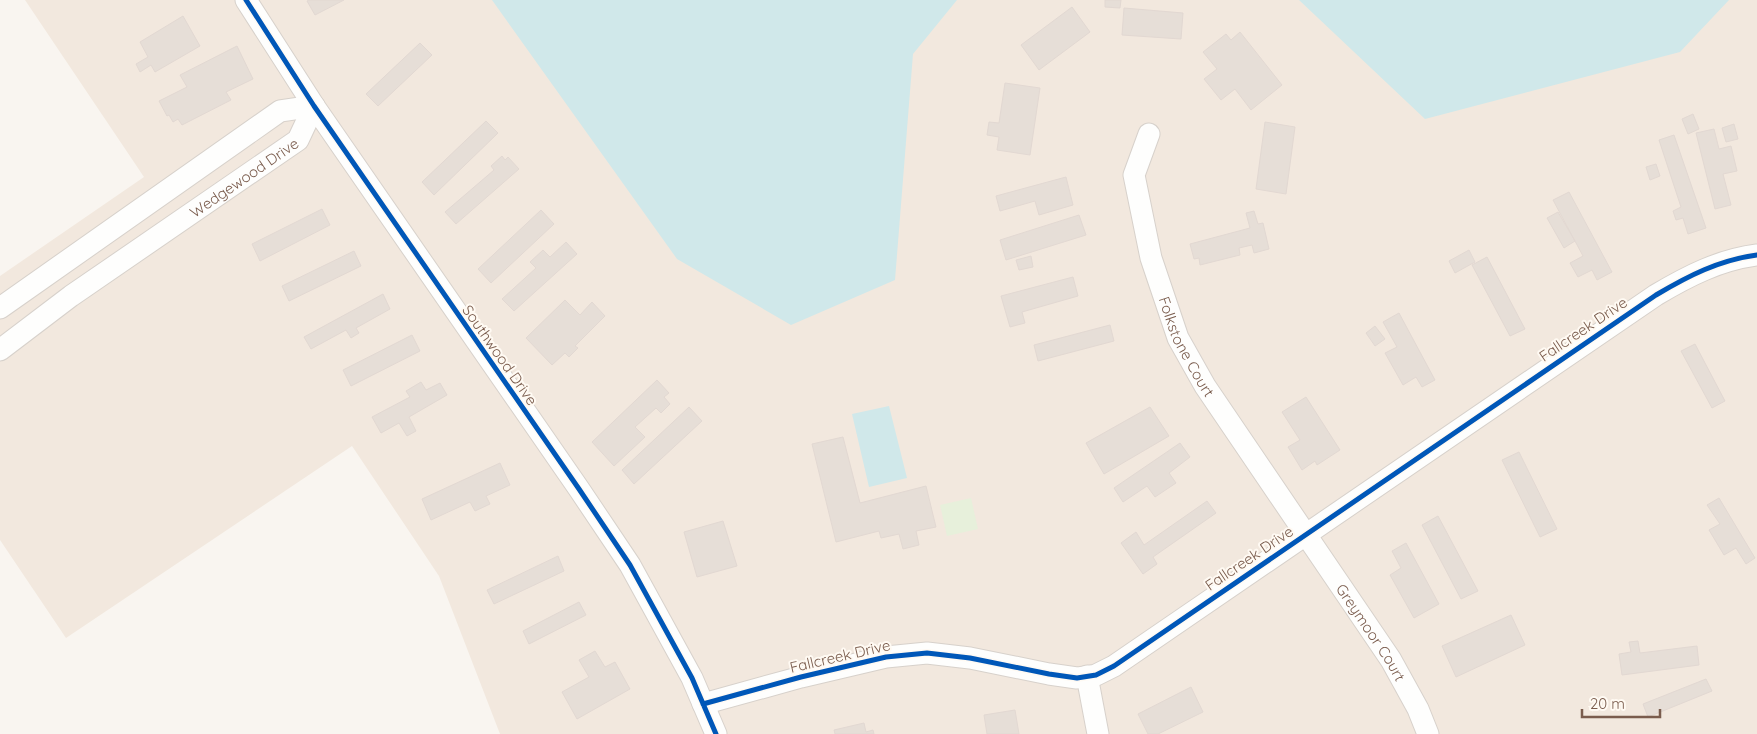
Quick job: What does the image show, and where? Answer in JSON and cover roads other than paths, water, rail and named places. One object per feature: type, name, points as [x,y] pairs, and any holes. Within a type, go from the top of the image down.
[{"type":"street","name":"Southwood Drive","points":[[246,0],[314,106],[630,565],[692,678],[716,734]]},
{"type":"street","name":"Wedgewood Drive","points":[[0,308],[280,111],[314,106]]},
{"type":"street","name":"Wedgewood Drive","points":[[0,350],[71,296],[298,140],[314,106]]},
{"type":"street","name":"Folkstone Court","points":[[1149,134],[1134,175],[1151,258],[1178,338],[1205,386],[1306,535]]},
{"type":"street","name":"Fallcreek Drive","points":[[703,704],[801,677],[886,657],[927,653],[970,658],[1077,678],[1096,675],[1114,666],[1656,295],[1686,277],[1713,265],[1757,255]]},
{"type":"street","name":"Greymoor Court","points":[[1306,535],[1390,660],[1418,709],[1428,734]]},
{"type":"street","points":[[1087,676],[1098,734]]},
{"type":"water","points":[[492,0],[957,0],[913,54],[895,280],[791,325],[677,259]]},
{"type":"water","points":[[1299,0],[1729,0],[1680,52],[1425,119]]},
{"type":"water","points":[[889,406],[907,478],[869,487],[852,414]]}]
